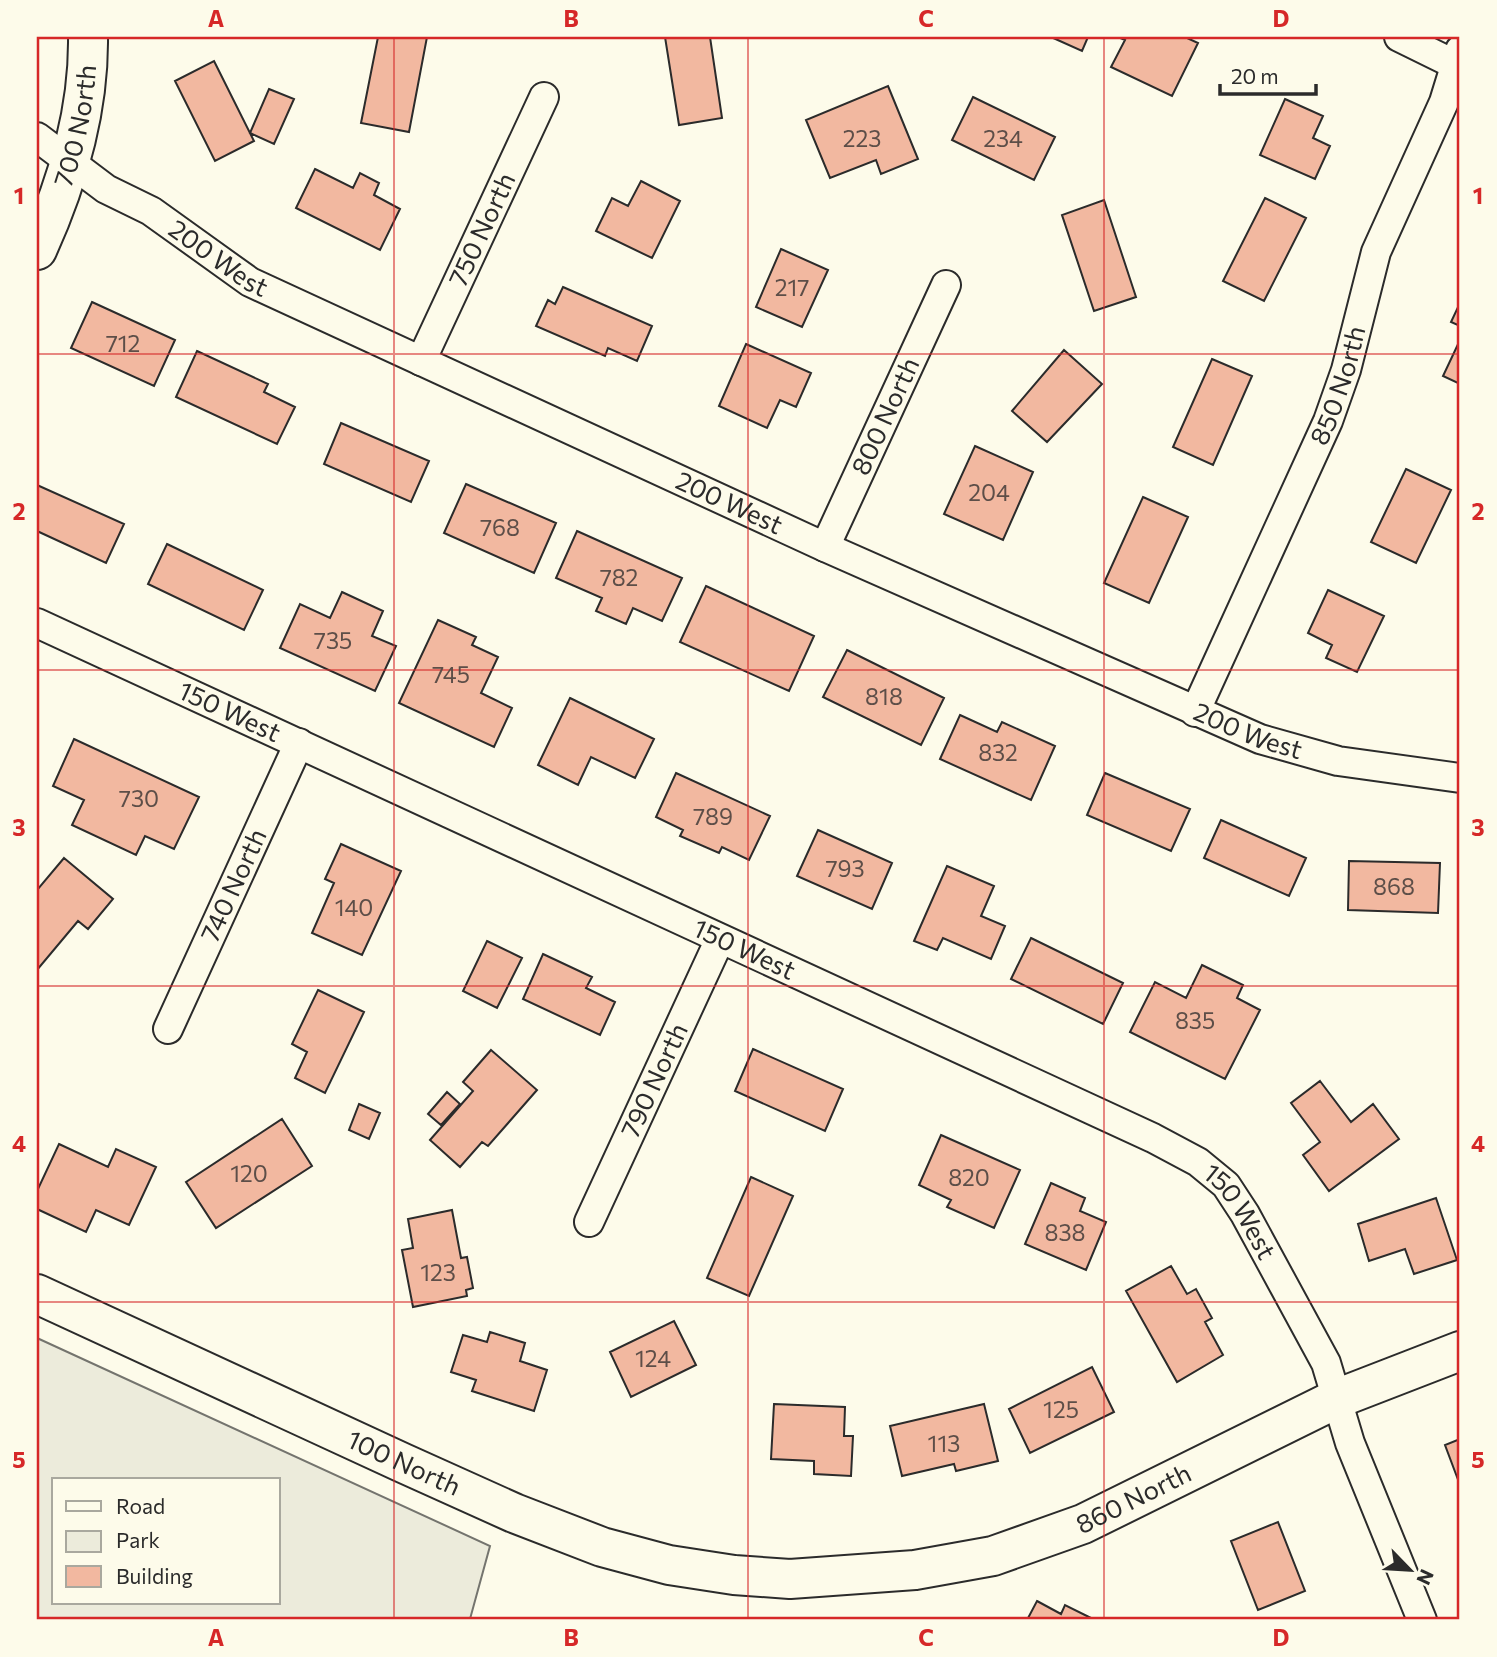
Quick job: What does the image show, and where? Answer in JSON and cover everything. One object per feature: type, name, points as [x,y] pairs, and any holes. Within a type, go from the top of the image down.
[{"type":"street","name":"700 North","points":[[37,250],[58,203],[70,162],[87,80],[88,37]]},
{"type":"street","points":[[1399,37],[1459,60]]},
{"type":"street","name":"850 North","points":[[1195,712],[1328,421],[1346,370],[1376,252],[1444,102],[1459,60]]},
{"type":"street","name":"750 North","points":[[421,361],[544,97]]},
{"type":"street","name":"200 West","points":[[37,137],[106,189],[151,211],[250,282],[825,547],[1260,739],[1300,752],[1391,770],[1460,778]]},
{"type":"street","name":"800 North","points":[[825,547],[946,285]]},
{"type":"street","name":"150 West","points":[[37,623],[1153,1138],[1198,1163],[1226,1185],[1245,1214],[1326,1363],[1355,1456],[1422,1620]]},
{"type":"street","name":"740 North","points":[[168,1028],[299,743]]},
{"type":"street","name":"790 North","points":[[589,1222],[720,939]]},
{"type":"street","name":"100 North","points":[[37,1294],[416,1469],[602,1547],[669,1565],[734,1575],[790,1579]]},
{"type":"street","name":"860 North","points":[[790,1579],[915,1570],[993,1556],[1083,1524],[1336,1399],[1460,1352]]},
{"type":"green space","points":[[37,1338],[490,1546],[470,1619],[37,1620]]},
{"type":"building","points":[[378,37],[427,37],[409,132],[361,123]]},
{"type":"building","points":[[665,37],[710,37],[722,118],[679,125]]},
{"type":"building","points":[[1051,37],[1088,37],[1082,51]]},
{"type":"building","points":[[1118,37],[1185,37],[1198,43],[1172,96],[1111,67],[1125,40]]},
{"type":"building","points":[[214,61],[254,141],[215,161],[175,81]]},
{"type":"building","points":[[888,86],[918,159],[881,174],[876,160],[830,178],[806,120]]},
{"type":"building","points":[[269,89],[294,99],[274,144],[250,133]]},
{"type":"building","points":[[973,97],[1055,137],[1034,180],[952,140]]},
{"type":"building","points":[[1285,99],[1323,116],[1313,138],[1330,146],[1315,179],[1260,155]]},
{"type":"building","points":[[315,169],[353,188],[360,173],[379,183],[374,195],[400,209],[380,250],[296,208]]},
{"type":"building","points":[[641,181],[680,201],[652,258],[596,231],[612,198],[628,206]]},
{"type":"building","points":[[1265,198],[1306,218],[1264,301],[1223,281]]},
{"type":"building","points":[[1104,200],[1136,297],[1094,311],[1062,215]]},
{"type":"building","points":[[781,249],[828,270],[802,327],[756,307]]},
{"type":"building","points":[[563,287],[652,326],[637,361],[608,348],[605,356],[536,326],[548,300],[555,304]]},
{"type":"building","points":[[92,302],[175,340],[154,386],[71,348]]},
{"type":"building","points":[[1460,303],[1460,326],[1451,322]]},
{"type":"building","points":[[1460,340],[1460,384],[1443,376]]},
{"type":"building","points":[[746,344],[811,373],[796,407],[780,400],[767,428],[719,406]]},
{"type":"building","points":[[1064,350],[1102,384],[1047,442],[1012,411]]},
{"type":"building","points":[[197,351],[268,384],[264,392],[295,407],[277,444],[176,397]]},
{"type":"building","points":[[1212,359],[1252,376],[1213,465],[1173,447]]},
{"type":"building","points":[[341,423],[429,461],[411,502],[324,464]]},
{"type":"building","points":[[975,446],[1033,472],[1003,540],[944,514]]},
{"type":"building","points":[[1406,469],[1451,490],[1416,563],[1371,542]]},
{"type":"building","points":[[466,484],[556,523],[534,573],[444,533]]},
{"type":"building","points":[[37,485],[124,524],[106,563],[37,531]]},
{"type":"building","points":[[1143,497],[1188,517],[1149,603],[1104,583]]},
{"type":"building","points":[[577,531],[682,578],[662,621],[633,608],[626,624],[596,611],[602,598],[556,578]]},
{"type":"building","points":[[167,544],[263,590],[244,630],[148,584]]},
{"type":"building","points":[[706,586],[814,636],[789,691],[680,642]]},
{"type":"building","points":[[1328,590],[1384,616],[1357,672],[1326,658],[1332,645],[1308,633]]},
{"type":"building","points":[[342,592],[383,611],[372,636],[396,646],[375,691],[280,648],[300,604],[330,618]]},
{"type":"building","points":[[438,620],[476,637],[472,645],[498,657],[481,693],[512,708],[494,747],[399,703]]},
{"type":"building","points":[[847,650],[944,698],[921,745],[823,697]]},
{"type":"building","points":[[570,698],[654,739],[635,778],[591,757],[578,785],[538,765]]},
{"type":"building","points":[[960,715],[997,732],[1002,722],[1055,746],[1031,800],[940,759]]},
{"type":"building","points":[[74,739],[199,797],[174,849],[145,836],[136,855],[72,825],[84,800],[53,786]]},
{"type":"building","points":[[676,773],[770,816],[749,860],[722,847],[719,853],[680,836],[683,830],[656,817]]},
{"type":"building","points":[[1105,773],[1190,809],[1171,851],[1087,815]]},
{"type":"building","points":[[1221,820],[1306,858],[1289,896],[1204,858]]},
{"type":"building","points":[[818,830],[892,863],[872,909],[797,876]]},
{"type":"building","points":[[341,844],[401,871],[362,955],[312,933],[334,883],[325,879]]},
{"type":"building","points":[[64,858],[113,899],[88,929],[78,921],[37,970],[37,890]]},
{"type":"building","points":[[1349,861],[1440,863],[1438,913],[1348,910]]},
{"type":"building","points":[[947,866],[994,886],[981,916],[1005,926],[991,959],[943,938],[937,950],[914,941]]},
{"type":"building","points":[[1031,938],[1123,983],[1103,1024],[1011,979]]},
{"type":"building","points":[[487,941],[522,958],[497,1008],[463,991]]},
{"type":"building","points":[[543,954],[592,977],[586,988],[615,1002],[600,1035],[523,999]]},
{"type":"building","points":[[1202,965],[1243,985],[1237,998],[1260,1010],[1225,1079],[1130,1032],[1155,982],[1186,998]]},
{"type":"building","points":[[318,990],[364,1012],[325,1093],[295,1078],[307,1052],[292,1044]]},
{"type":"building","points":[[753,1049],[843,1089],[825,1131],[735,1091]]},
{"type":"building","points":[[491,1050],[537,1090],[488,1146],[482,1142],[460,1167],[430,1140],[473,1091],[463,1082]]},
{"type":"building","points":[[1320,1081],[1351,1122],[1373,1104],[1399,1139],[1329,1191],[1303,1155],[1320,1142],[1291,1103]]},
{"type":"building","points":[[447,1092],[460,1104],[441,1125],[428,1114]]},
{"type":"building","points":[[359,1104],[380,1113],[369,1139],[349,1130]]},
{"type":"building","points":[[282,1119],[312,1166],[216,1228],[186,1182]]},
{"type":"building","points":[[941,1135],[1020,1170],[994,1228],[947,1207],[951,1200],[919,1185]]},
{"type":"building","points":[[59,1144],[108,1167],[116,1149],[156,1167],[129,1225],[96,1210],[86,1232],[37,1209],[37,1191]]},
{"type":"building","points":[[751,1177],[793,1196],[749,1296],[707,1278]]},
{"type":"building","points":[[1051,1183],[1085,1198],[1080,1211],[1106,1222],[1086,1270],[1025,1244]]},
{"type":"building","points":[[1436,1198],[1457,1260],[1414,1274],[1405,1249],[1369,1261],[1358,1224]]},
{"type":"building","points":[[452,1210],[461,1258],[467,1257],[473,1288],[466,1290],[467,1296],[413,1307],[402,1250],[413,1248],[408,1219]]},
{"type":"building","points":[[1171,1266],[1187,1294],[1196,1289],[1212,1318],[1205,1322],[1223,1355],[1177,1382],[1126,1291]]},
{"type":"building","points":[[674,1321],[696,1365],[631,1397],[610,1352]]},
{"type":"building","points":[[490,1332],[525,1343],[520,1361],[547,1370],[534,1411],[472,1391],[476,1380],[451,1372],[463,1335],[487,1342]]},
{"type":"building","points":[[1092,1367],[1114,1412],[1030,1453],[1009,1409]]},
{"type":"building","points":[[774,1404],[845,1407],[844,1436],[853,1436],[851,1476],[814,1474],[814,1461],[771,1459]]},
{"type":"building","points":[[984,1404],[998,1461],[956,1471],[954,1464],[902,1476],[890,1426]]},
{"type":"building","points":[[1460,1439],[1460,1485],[1445,1445]]},
{"type":"building","points":[[1278,1522],[1305,1591],[1258,1610],[1231,1541]]},
{"type":"building","points":[[1037,1601],[1061,1614],[1065,1605],[1095,1620],[1027,1620]]}]
